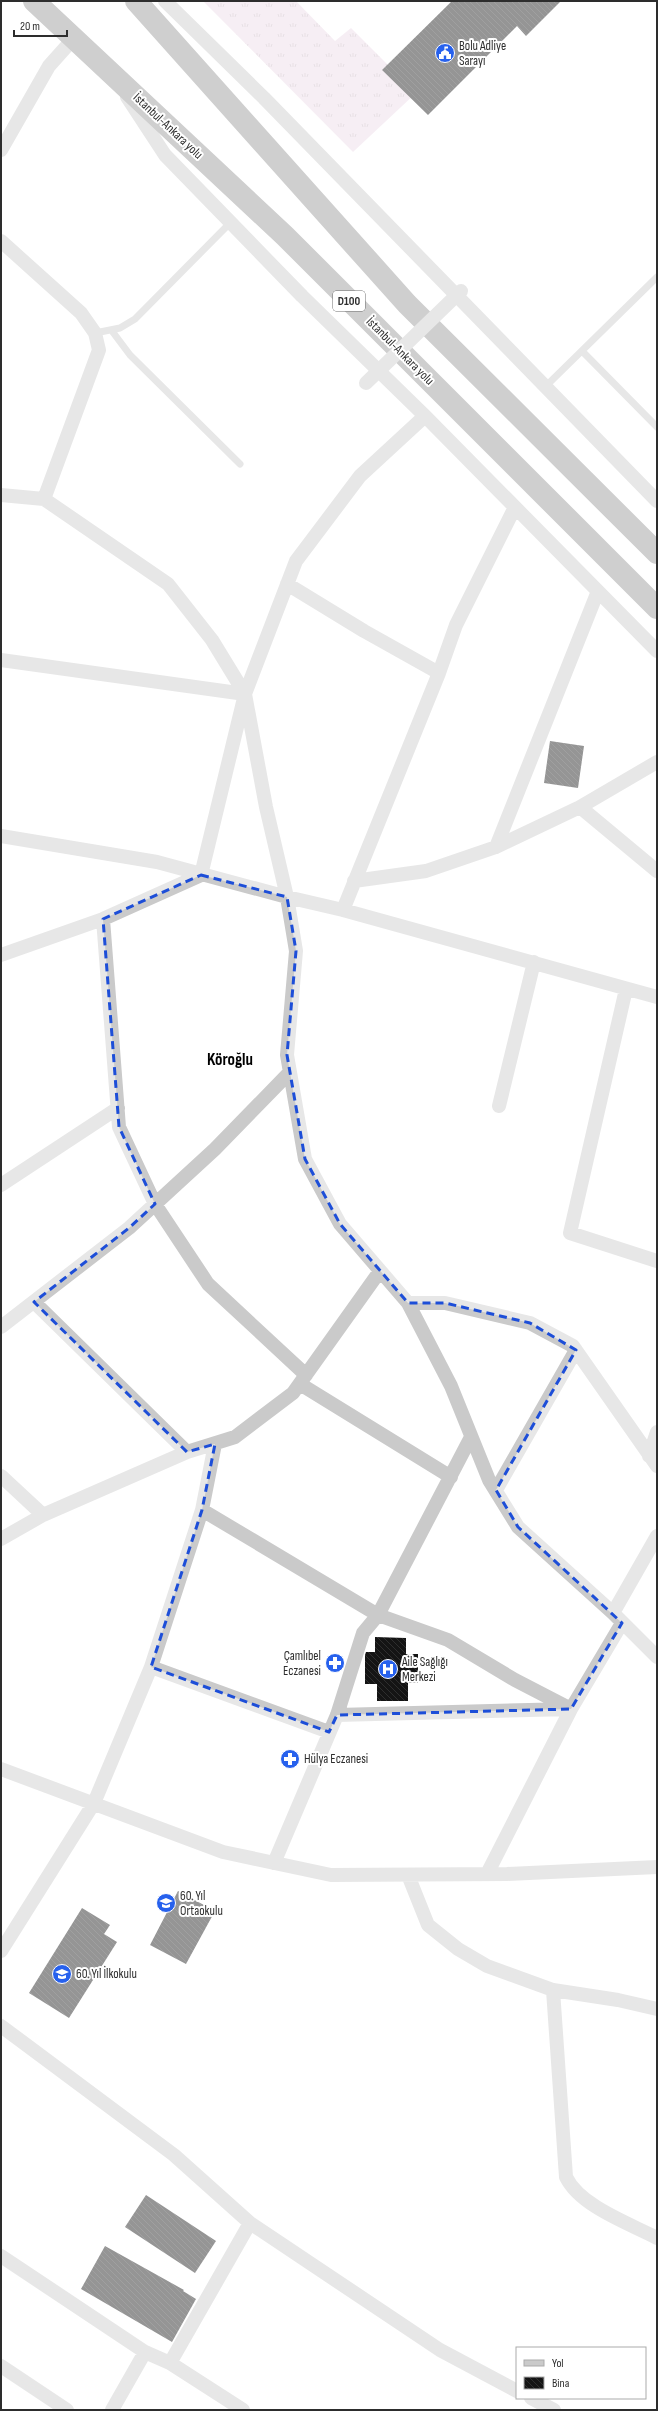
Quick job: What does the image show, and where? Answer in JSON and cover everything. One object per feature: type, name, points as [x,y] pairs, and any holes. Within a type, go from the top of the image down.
[{"type":"highway","name":"İstanbul-Ankara yolu","points":[[34,1],[285,236],[657,608]]},
{"type":"highway","points":[[136,1],[407,304],[657,553]]},
{"type":"street","points":[[164,1],[264,98],[657,501]]},
{"type":"street","points":[[1,150],[49,66],[74,38]]},
{"type":"street","points":[[111,72],[165,155],[302,296],[425,416],[514,509],[657,651]]},
{"type":"street","points":[[1,241],[81,313],[95,333],[99,350],[44,499]]},
{"type":"street","points":[[366,383],[461,291]]},
{"type":"street","points":[[201,875],[245,694],[296,561],[360,476],[425,416]]},
{"type":"street","points":[[1,495],[44,499],[168,584],[212,640],[245,694],[266,807],[287,897],[296,951],[287,1055],[305,1159],[340,1224],[408,1303],[451,1386],[471,1437],[496,1490],[518,1527],[618,1618],[657,1657]]},
{"type":"street","points":[[344,910],[354,881],[439,673],[456,625],[514,509]]},
{"type":"street","points":[[287,584],[364,631],[439,673]]},
{"type":"street","points":[[496,847],[598,591]]},
{"type":"street","points":[[1,660],[245,694]]},
{"type":"street","points":[[354,881],[426,871],[496,847],[580,808],[657,762]]},
{"type":"street","points":[[580,808],[657,871]]},
{"type":"street","points":[[1,836],[157,862],[201,875],[344,910],[534,962],[657,998]]},
{"type":"street","points":[[1,955],[103,919],[201,875]]},
{"type":"street","points":[[103,919],[120,1127],[155,1204],[208,1284],[303,1380],[450,1477]]},
{"type":"street","points":[[499,1106],[534,962]]},
{"type":"street","points":[[626,989],[570,1233],[657,1261]]},
{"type":"street","points":[[1,1327],[129,1228],[215,1149],[290,1072]]},
{"type":"street","points":[[1,1185],[118,1108]]},
{"type":"street","points":[[1,1539],[43,1515],[187,1452],[235,1437],[294,1393],[380,1271]]},
{"type":"street","points":[[34,1302],[187,1452]]},
{"type":"street","points":[[408,1303],[445,1303],[530,1323],[573,1346],[653,1461]]},
{"type":"street","points":[[496,1490],[576,1350]]},
{"type":"street","points":[[653,1461],[657,1432]]},
{"type":"street","points":[[274,1863],[337,1715],[363,1633],[378,1615],[471,1437]]},
{"type":"street","points":[[1,1951],[94,1803],[151,1667],[202,1510],[215,1444]]},
{"type":"street","points":[[1,1476],[43,1515]]},
{"type":"street","points":[[202,1510],[378,1615],[448,1640],[515,1680],[571,1709]]},
{"type":"street","points":[[487,1874],[618,1618],[657,1536]]},
{"type":"street","points":[[151,1667],[329,1732]]},
{"type":"street","points":[[337,1715],[571,1709]]},
{"type":"street","points":[[1,1769],[223,1852],[331,1875],[487,1874],[657,1867]]},
{"type":"street","points":[[408,1875],[428,1925],[486,1966],[552,1990],[618,2000],[657,2009]]},
{"type":"street","points":[[552,1990],[566,2176],[573,2189],[586,2201],[657,2238]]},
{"type":"street","points":[[1,2026],[174,2155],[250,2223],[440,2350],[516,2390]]},
{"type":"street","points":[[170,2364],[250,2223]]},
{"type":"street","points":[[1,2256],[146,2352],[170,2364],[243,2410]]},
{"type":"street","points":[[112,2410],[146,2352]]},
{"type":"street","points":[[1,2366],[67,2410]]},
{"type":"street","points":[[533,2399],[554,2410]]},
{"type":"lane","points":[[95,333],[112,331],[135,319],[231,222]]},
{"type":"lane","points":[[546,386],[657,277]]},
{"type":"lane","points":[[112,331],[130,355],[240,464]]},
{"type":"lane","points":[[582,351],[657,427]]},
{"type":"highlighted area","points":[[201,875],[287,897],[296,951],[287,1055],[305,1159],[340,1224],[408,1303],[445,1303],[530,1323],[576,1350],[496,1490],[518,1527],[622,1623],[571,1709],[337,1715],[329,1732],[151,1667],[202,1510],[215,1444],[187,1452],[34,1302],[129,1228],[155,1204],[119,1127],[103,919]]},
{"type":"green space","points":[[203,1],[296,1],[335,41],[351,28],[416,93],[353,152]]},
{"type":"building","name":"Bolu Adliye Sarayı","points":[[452,1],[561,1],[526,36],[517,26],[428,115],[382,70]]},
{"type":"building","points":[[550,741],[584,746],[578,788],[544,783]]},
{"type":"building","points":[[375,1637],[406,1638],[406,1654],[418,1654],[418,1683],[408,1683],[408,1701],[377,1701],[377,1684],[365,1684],[365,1655],[366,1652],[375,1652]]},
{"type":"building","points":[[178,1891],[215,1911],[186,1964],[150,1945]]},
{"type":"building","points":[[82,1908],[110,1925],[104,1934],[117,1942],[69,2018],[29,1993]]},
{"type":"building","points":[[146,2195],[216,2241],[195,2273],[125,2227]]},
{"type":"building","points":[[105,2246],[184,2290],[183,2291],[196,2299],[172,2342],[81,2289]]},
{"type":"place","name":"Bolu Adliye Sarayı","points":[[445,53]]},
{"type":"place","name":"Çamlıbel Eczanesi","points":[[335,1663]]},
{"type":"place","name":"Aile Sağlığı Merkezi","points":[[388,1669]]},
{"type":"place","name":"Hülya Eczanesi","points":[[290,1759]]},
{"type":"place","name":"60. Yıl Ortaokulu","points":[[166,1903]]},
{"type":"place","name":"60. Yıl İlkokulu","points":[[62,1974]]},
{"type":"district","name":"Köroğlu","points":[[230,1060]]}]
